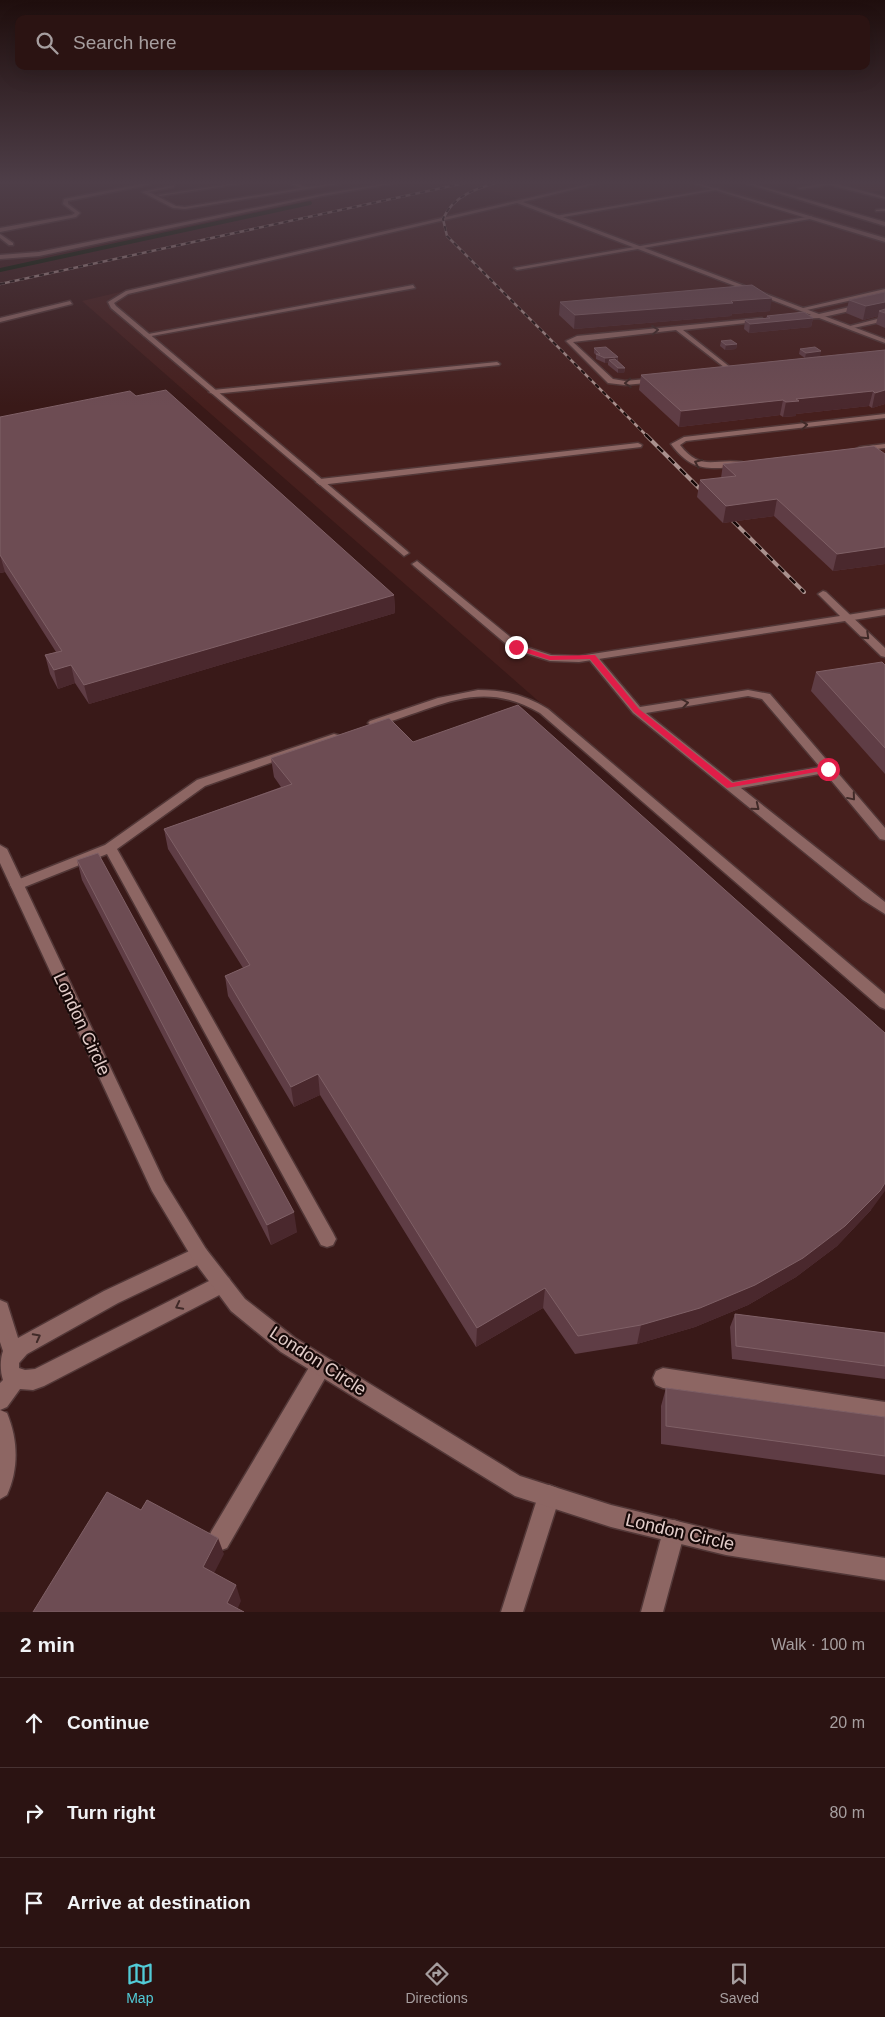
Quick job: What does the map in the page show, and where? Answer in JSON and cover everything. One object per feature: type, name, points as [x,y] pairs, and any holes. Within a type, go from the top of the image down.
[{"type":"street","points":[[286,256],[136,291],[113,299],[111,302],[113,307],[404,553]]},
{"type":"street","points":[[516,268],[581,256]]},
{"type":"street","points":[[664,256],[802,310],[883,339]]},
{"type":"street","points":[[146,335],[413,287]]},
{"type":"street","points":[[802,310],[885,291]]},
{"type":"street","points":[[788,318],[819,316],[885,301]]},
{"type":"street","points":[[0,320],[70,303]]},
{"type":"street","points":[[849,327],[885,319]]},
{"type":"street","points":[[664,379],[625,383],[611,381],[569,341],[577,338],[770,320]]},
{"type":"street","points":[[677,328],[733,372]]},
{"type":"street","points":[[213,392],[497,364]]},
{"type":"street","points":[[724,373],[743,371]]},
{"type":"street","points":[[752,462],[702,466],[693,462],[675,444],[684,439],[885,416]]},
{"type":"street","points":[[320,482],[638,445]]},
{"type":"street","points":[[847,451],[885,446]]},
{"type":"street","points":[[417,564],[516,647],[550,658],[592,657],[885,612]]},
{"type":"street","points":[[823,594],[885,654]]},
{"type":"street","points":[[592,657],[637,711],[885,909]]},
{"type":"street","points":[[363,727],[456,698],[479,694],[496,693],[525,700],[544,711],[885,1003]]},
{"type":"street","points":[[637,711],[748,693],[760,694],[770,700],[885,836]]},
{"type":"street","points":[[17,885],[110,848],[201,782],[344,733]]},
{"type":"street","points":[[730,786],[828,769]]},
{"type":"street","points":[[110,848],[327,1239]]},
{"type":"street","name":"London Circle","points":[[0,849],[158,1186],[200,1255],[238,1305],[288,1345],[515,1485],[610,1516],[726,1544],[885,1569]]},
{"type":"street","points":[[200,1255],[111,1297],[20,1346],[9,1359],[9,1372],[16,1378],[25,1381],[37,1379],[222,1284]]},
{"type":"street","points":[[0,1308],[13,1353]]},
{"type":"street","points":[[219,1540],[321,1366]]},
{"type":"street","points":[[0,1400],[16,1378]]},
{"type":"street","points":[[663,1378],[885,1412]]},
{"type":"street","points":[[0,1420],[7,1454],[0,1488]]},
{"type":"street","points":[[512,1612],[549,1496]]},
{"type":"street","points":[[652,1612],[674,1532]]},
{"type":"shaded area","points":[[271,256],[885,256],[885,1005],[82,301]]},
{"type":"building","points":[[752,285],[772,298],[731,301],[733,303],[575,315],[560,302]]},
{"type":"building","points":[[885,292],[885,302],[866,306],[849,300]]},
{"type":"building","points":[[804,312],[813,318],[750,324],[745,320],[770,318],[767,316]]},
{"type":"building","points":[[731,340],[737,344],[726,345],[721,341]]},
{"type":"building","points":[[606,347],[618,357],[605,358],[596,354],[600,354],[594,348]]},
{"type":"building","points":[[815,347],[821,351],[806,353],[800,349]]},
{"type":"building","points":[[885,350],[885,390],[875,393],[873,391],[796,399],[799,401],[786,402],[783,400],[681,411],[641,375]]},
{"type":"building","points":[[615,359],[625,368],[618,368],[609,360]]},
{"type":"building","points":[[166,390],[394,595],[84,685],[71,665],[54,670],[45,655],[62,651],[0,555],[0,417],[130,391],[136,396]]},
{"type":"building","points":[[874,446],[885,454],[885,547],[837,554],[777,499],[726,506],[700,480],[736,476],[723,464]]},
{"type":"building","points":[[882,662],[885,665],[885,748],[816,672]]},
{"type":"building","points":[[518,705],[885,1033],[885,1183],[880,1191],[845,1226],[803,1258],[755,1285],[700,1308],[641,1325],[578,1336],[545,1288],[477,1328],[318,1074],[291,1087],[225,976],[250,965],[164,829],[292,784],[271,758],[389,718],[413,742]]},
{"type":"building","points":[[98,853],[294,1212],[267,1225],[77,860]]},
{"type":"building","points":[[735,1314],[885,1333],[885,1366],[736,1346]]},
{"type":"building","points":[[666,1388],[885,1417],[885,1456],[666,1426]]},
{"type":"building","points":[[107,1492],[141,1510],[147,1500],[218,1538],[203,1567],[236,1585],[227,1603],[244,1612],[33,1612]]},
{"type":"waterway","points":[[0,270],[64,256]]},
{"type":"railway","points":[[0,284],[128,256]]},
{"type":"railway","points":[[467,256],[706,495]]},
{"type":"railway","points":[[733,521],[804,592]]},
{"type":"route","points":[[516,647],[526,652],[550,658],[579,659],[592,657],[637,711],[730,786],[828,769]]}]
